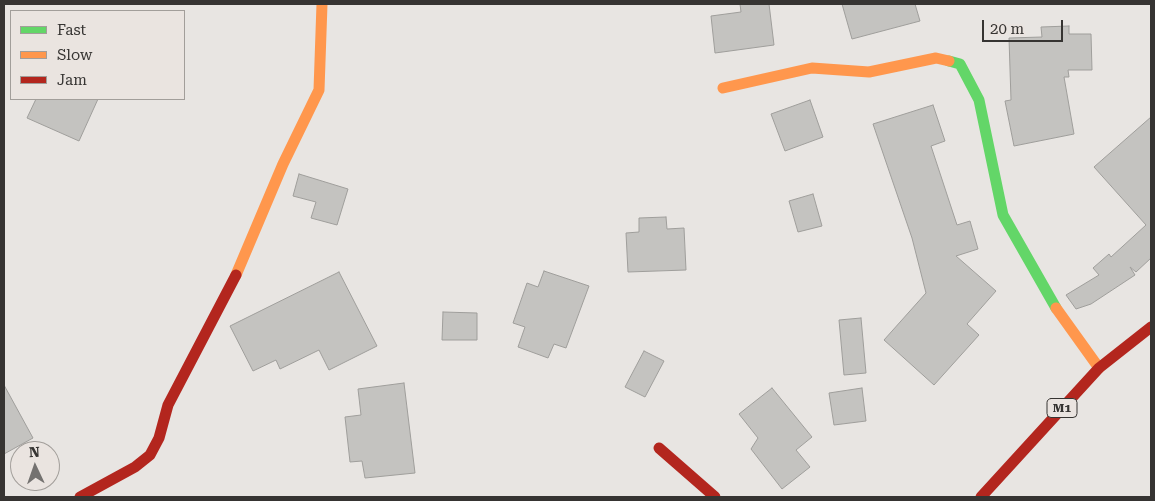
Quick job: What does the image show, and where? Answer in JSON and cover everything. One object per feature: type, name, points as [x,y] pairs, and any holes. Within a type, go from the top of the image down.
[{"type":"main road","points":[[80,497],[150,456],[159,438],[168,405],[245,257],[283,164],[319,90],[322,4]]},
{"type":"main road","points":[[723,88],[812,68],[869,72],[936,58],[960,64],[979,100],[1004,215],[1014,237],[1050,300],[1100,368]]},
{"type":"main road","name":"M1","points":[[981,497],[1100,368],[1151,327]]},
{"type":"main road","points":[[659,448],[715,497]]},
{"type":"building","points":[[740,4],[769,4],[774,45],[715,53],[711,16],[741,12]]},
{"type":"building","points":[[842,4],[915,4],[920,21],[852,39]]},
{"type":"building","points":[[1069,26],[1069,34],[1091,34],[1092,70],[1068,70],[1069,77],[1064,77],[1074,134],[1014,146],[1005,101],[1011,100],[1009,38],[1042,37],[1041,27]]},
{"type":"building","points":[[36,100],[98,100],[79,141],[27,118]]},
{"type":"building","points":[[810,100],[823,137],[785,151],[771,114]]},
{"type":"building","points":[[933,105],[945,141],[931,146],[957,225],[970,221],[978,249],[956,256],[996,291],[967,324],[979,335],[934,385],[884,340],[926,293],[912,238],[873,124]]},
{"type":"building","points":[[1151,117],[1151,258],[1136,272],[1130,267],[1135,275],[1091,304],[1076,309],[1066,295],[1099,275],[1093,268],[1109,254],[1111,257],[1146,225],[1094,167]]},
{"type":"building","points":[[299,174],[348,189],[337,225],[311,218],[316,202],[293,196]]},
{"type":"building","points":[[813,194],[822,226],[798,232],[789,201]]},
{"type":"building","points":[[666,217],[667,229],[684,228],[686,270],[628,272],[626,233],[639,232],[639,218]]},
{"type":"building","points":[[544,271],[589,286],[566,348],[554,344],[548,358],[518,347],[525,327],[513,323],[527,283],[538,287]]},
{"type":"building","points":[[339,272],[377,346],[329,370],[319,350],[280,369],[276,360],[253,371],[230,326]]},
{"type":"building","points":[[443,312],[477,313],[477,340],[442,340]]},
{"type":"building","points":[[861,318],[866,373],[844,375],[839,320]]},
{"type":"building","points":[[644,351],[664,361],[645,397],[625,387]]},
{"type":"building","points":[[404,383],[415,473],[365,478],[362,461],[350,462],[345,417],[361,415],[358,389]]},
{"type":"building","points":[[4,385],[33,438],[28,441],[10,441],[10,451],[4,454]]},
{"type":"building","points":[[772,388],[812,437],[796,450],[810,467],[782,489],[751,449],[758,438],[739,414]]},
{"type":"building","points":[[862,388],[866,421],[834,425],[829,393]]},
{"type":"traffic: fast","points":[[949,61],[960,64],[979,100],[1003,215],[1056,308]]},
{"type":"traffic: slow","points":[[236,275],[283,164],[319,90],[322,4]]},
{"type":"traffic: slow","points":[[723,88],[812,68],[869,72],[936,58],[949,61]]},
{"type":"traffic: slow","points":[[1056,308],[1099,368]]},
{"type":"traffic: jam","points":[[80,497],[135,467],[150,455],[159,438],[168,405],[236,275]]},
{"type":"traffic: jam","points":[[981,497],[1099,368],[1151,327]]},
{"type":"traffic: jam","points":[[659,448],[715,497]]}]
